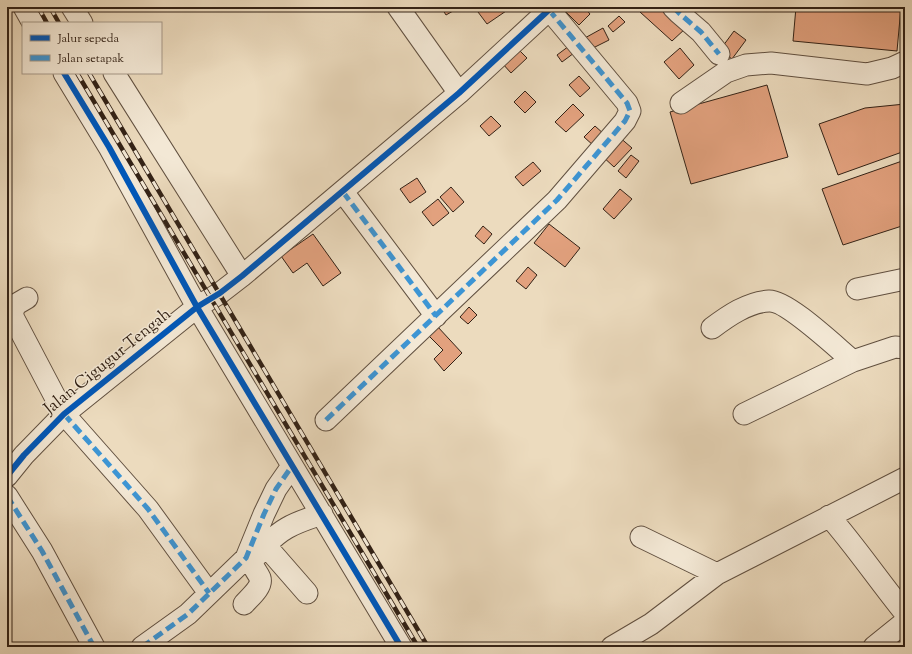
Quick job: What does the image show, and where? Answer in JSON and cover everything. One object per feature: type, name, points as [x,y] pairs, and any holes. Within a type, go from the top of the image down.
[{"type":"street","points":[[24,7],[32,22]]},
{"type":"street","points":[[72,7],[81,22]]},
{"type":"street","points":[[398,7],[459,93]]},
{"type":"street","points":[[673,7],[678,13],[702,32],[719,54]]},
{"type":"street","points":[[326,420],[556,200],[625,121],[630,111],[627,103],[549,8]]},
{"type":"street","name":"Jalan Cigugur Tengah","points":[[7,476],[24,455],[64,414],[197,308],[216,296],[242,276],[343,192],[459,93],[549,8]]},
{"type":"street","points":[[681,103],[726,72],[746,65],[771,63],[867,74],[892,68],[905,62]]},
{"type":"street","points":[[65,74],[109,147],[197,308],[401,647]]},
{"type":"street","points":[[115,74],[242,276]]},
{"type":"street","points":[[343,192],[436,316]]},
{"type":"street","points":[[857,289],[905,279]]},
{"type":"street","points":[[27,298],[16,306],[12,315],[64,414],[148,509],[209,592]]},
{"type":"street","points":[[712,328],[728,316],[752,305],[770,300],[779,302],[792,310],[853,361]]},
{"type":"street","points":[[744,414],[853,361],[895,347],[905,348]]},
{"type":"street","points":[[142,647],[188,614],[209,592],[246,558],[276,489],[292,466]]},
{"type":"street","points":[[612,647],[651,624],[716,574],[905,478]]},
{"type":"street","points":[[7,496],[42,551],[94,647]]},
{"type":"street","points":[[244,604],[261,583],[260,577],[253,568],[252,560],[278,534],[288,528],[322,514]]},
{"type":"street","points":[[829,516],[848,538],[881,584],[905,613]]},
{"type":"street","points":[[641,537],[716,574]]},
{"type":"street","points":[[266,546],[307,593]]},
{"type":"street","points":[[874,647],[905,622]]},
{"type":"building","points":[[441,7],[460,7],[446,15]]},
{"type":"building","points":[[512,7],[487,24],[475,8]]},
{"type":"building","points":[[569,7],[584,7],[590,14],[579,25],[565,11]]},
{"type":"building","points":[[646,7],[666,7],[686,28],[672,41],[640,12]]},
{"type":"building","points":[[796,7],[901,7],[897,51],[793,41]]},
{"type":"building","points":[[619,16],[625,22],[613,32],[608,26]]},
{"type":"building","points":[[603,28],[609,40],[589,50],[583,39]]},
{"type":"building","points":[[734,31],[746,40],[732,59],[720,50]]},
{"type":"building","points":[[573,43],[578,50],[562,62],[557,55]]},
{"type":"building","points":[[517,48],[527,58],[511,73],[502,63]]},
{"type":"building","points":[[680,48],[694,65],[679,79],[664,62]]},
{"type":"building","points":[[579,76],[590,88],[580,97],[569,85]]},
{"type":"building","points":[[767,85],[788,157],[691,184],[670,112]]},
{"type":"building","points":[[525,91],[536,102],[525,113],[514,102]]},
{"type":"building","points":[[573,104],[584,115],[566,132],[555,122]]},
{"type":"building","points":[[905,104],[905,151],[838,175],[819,124],[865,108]]},
{"type":"building","points":[[491,116],[501,126],[489,136],[480,126]]},
{"type":"building","points":[[595,126],[605,135],[594,146],[584,137]]},
{"type":"building","points":[[618,136],[632,148],[614,167],[601,155]]},
{"type":"building","points":[[631,155],[639,161],[626,178],[618,171]]},
{"type":"building","points":[[905,160],[905,225],[843,245],[822,189]]},
{"type":"building","points":[[533,162],[541,171],[523,186],[515,177]]},
{"type":"building","points":[[417,178],[426,192],[410,203],[400,189]]},
{"type":"building","points":[[451,187],[464,202],[453,212],[440,197]]},
{"type":"building","points":[[620,189],[632,199],[614,219],[603,209]]},
{"type":"building","points":[[438,199],[449,213],[433,226],[422,212]]},
{"type":"building","points":[[549,224],[580,248],[565,267],[534,243]]},
{"type":"building","points":[[483,226],[492,234],[484,244],[475,236]]},
{"type":"building","points":[[313,234],[341,273],[323,286],[307,263],[293,273],[281,256]]},
{"type":"building","points":[[528,267],[537,275],[526,289],[516,281]]},
{"type":"building","points":[[469,307],[477,315],[468,324],[460,317]]},
{"type":"building","points":[[437,326],[462,353],[444,371],[434,359],[443,350],[428,335]]},
{"type":"railway","points":[[38,7],[46,22]]},
{"type":"railway","points":[[50,7],[58,22]]},
{"type":"railway","points":[[78,74],[418,647]]},
{"type":"railway","points":[[90,74],[428,647]]},
{"type":"marked path","points":[[673,7],[701,32],[719,54]]},
{"type":"marked path","points":[[326,420],[557,200],[625,121],[630,111],[627,103],[549,10]]},
{"type":"marked path","points":[[343,192],[436,316]]},
{"type":"marked path","points":[[64,414],[148,509],[209,593]]},
{"type":"marked path","points":[[142,647],[188,614],[246,558],[276,489],[292,466]]},
{"type":"marked path","points":[[7,496],[42,551],[94,647]]},
{"type":"cycle path","points":[[7,476],[24,455],[64,414],[197,307],[220,293],[242,276],[459,93],[552,7]]},
{"type":"cycle path","points":[[65,74],[109,147],[197,307],[401,647]]}]
